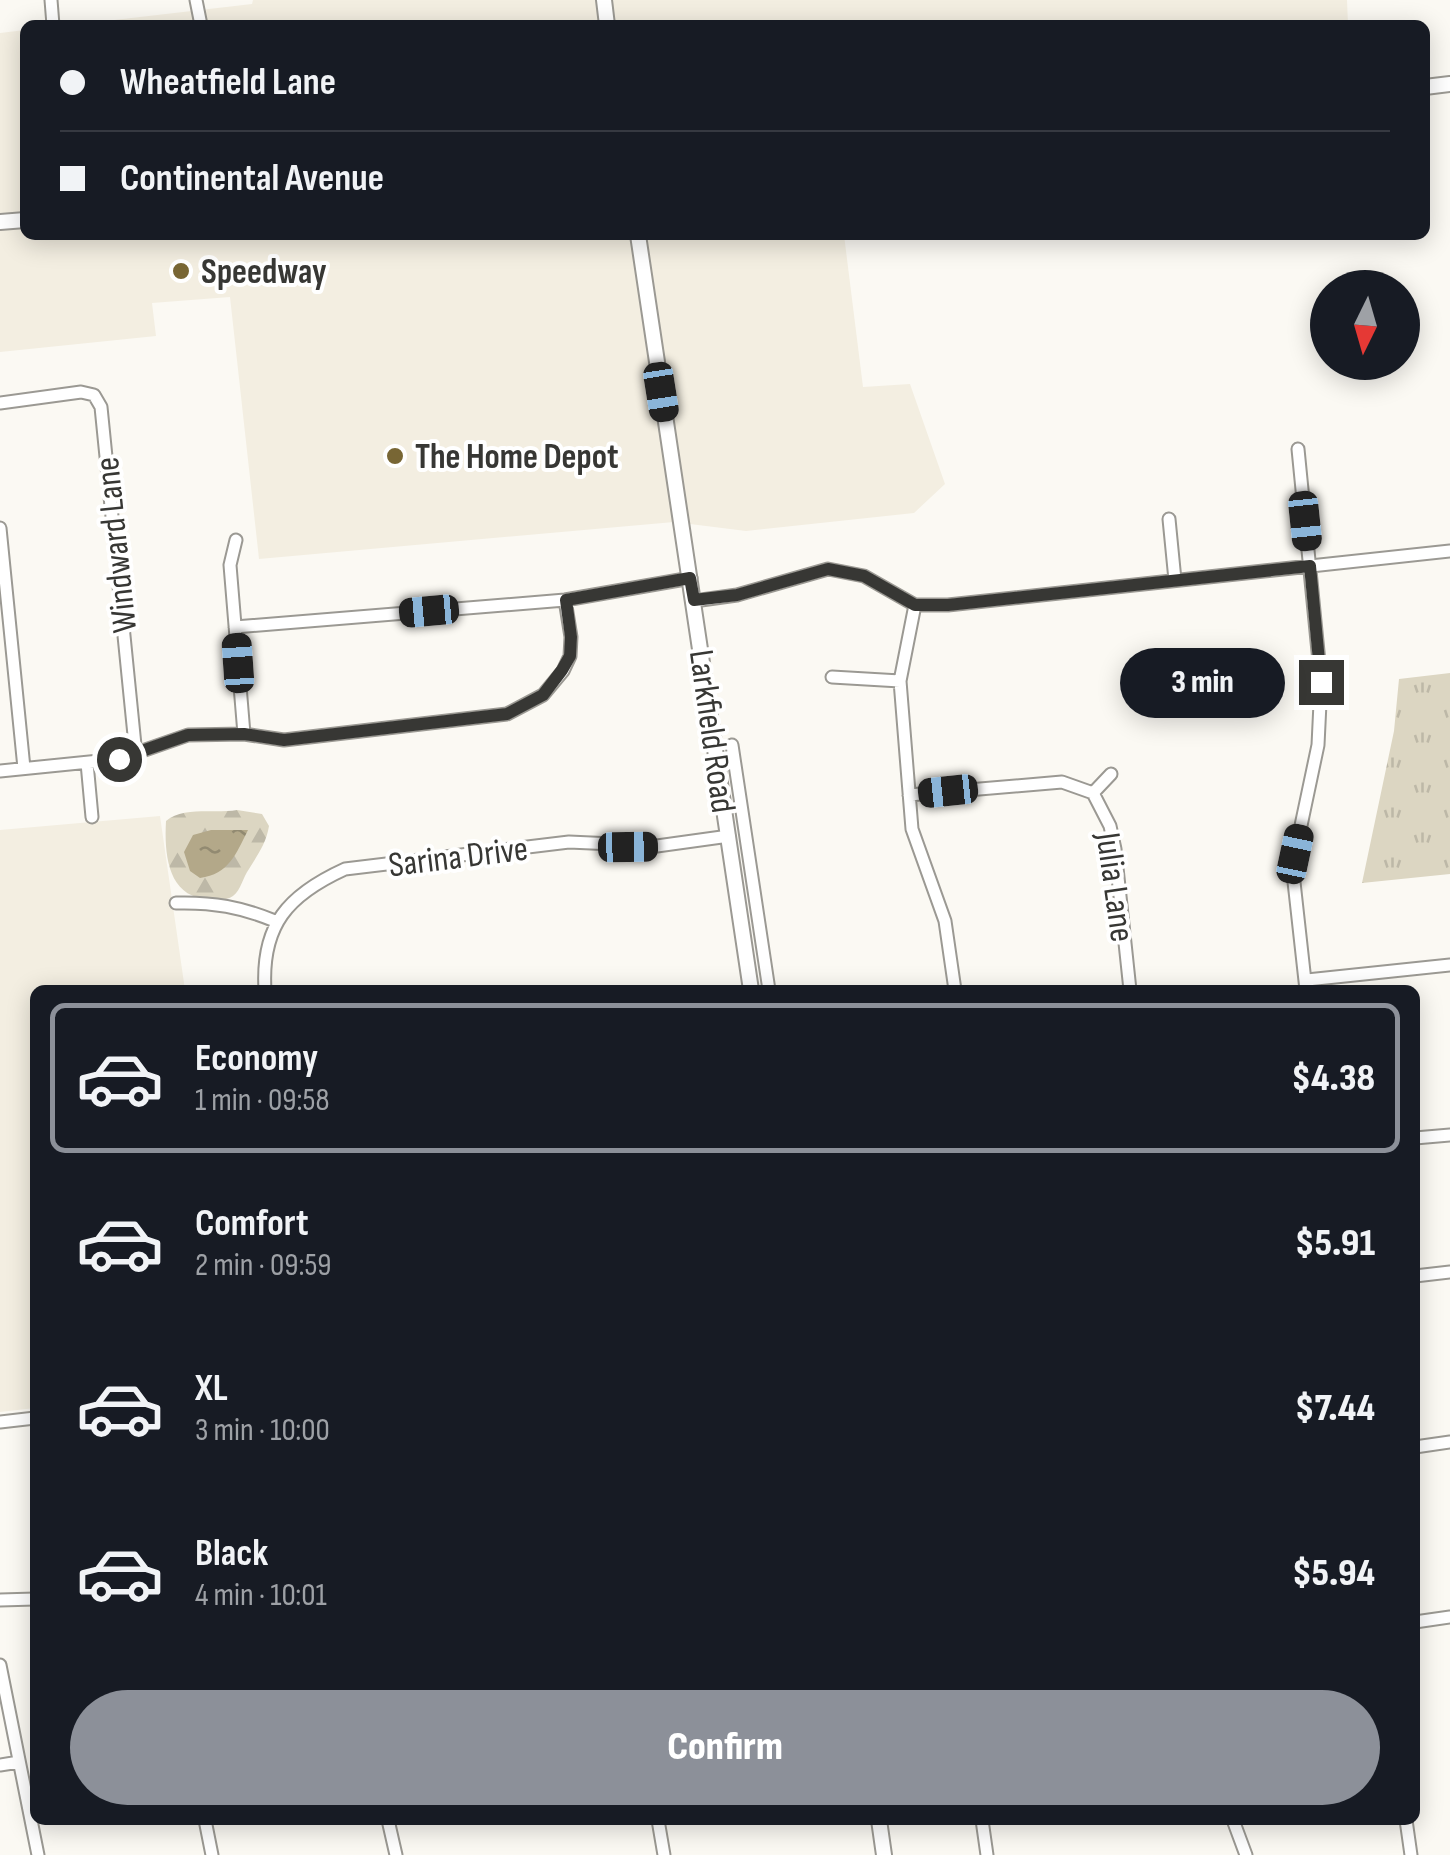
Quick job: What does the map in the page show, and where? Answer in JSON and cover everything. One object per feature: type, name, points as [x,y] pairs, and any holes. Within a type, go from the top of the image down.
[{"type":"main road","name":"Larkfield Road","points":[[639,240],[749,985]]},
{"type":"main road","points":[[880,1825],[884,1855]]},
{"type":"street","name":"Windward Lane","points":[[0,403],[80,392],[94,396],[101,407],[136,754]]},
{"type":"street","points":[[1298,449],[1321,713],[1295,854],[1294,882],[1307,985],[1450,965]]},
{"type":"street","points":[[1169,519],[1176,580]]},
{"type":"street","points":[[0,528],[24,768]]},
{"type":"street","points":[[236,540],[230,565],[244,734]]},
{"type":"street","points":[[694,600],[737,595],[828,569],[864,576],[915,605],[948,605],[1450,551]]},
{"type":"street","points":[[235,627],[566,600],[690,578]]},
{"type":"street","points":[[0,771],[136,754],[188,735],[244,734],[284,740],[507,714],[525,708],[554,683],[570,656],[566,600]]},
{"type":"street","points":[[915,605],[900,681],[912,830],[945,921],[954,985]]},
{"type":"street","points":[[832,678],[900,681]]},
{"type":"street","name":"Larkfield Road","points":[[732,746],[768,985]]},
{"type":"street","points":[[87,763],[92,817]]},
{"type":"street","points":[[1094,793],[1110,774]]},
{"type":"street","name":"Julia Lane","points":[[909,795],[1062,782],[1094,793],[1110,826],[1115,849],[1129,985]]},
{"type":"street","name":"Sarina Drive","points":[[275,921],[305,890],[344,869],[569,842],[657,846],[729,836]]},
{"type":"street","points":[[176,903],[242,907],[275,921],[268,946],[265,985]]},
{"type":"street","points":[[1420,1138],[1450,1135]]},
{"type":"street","points":[[1420,1275],[1450,1272]]},
{"type":"street","points":[[0,1422],[30,1419]]},
{"type":"street","points":[[1420,1445],[1450,1442]]},
{"type":"street","points":[[0,1600],[30,1599]]},
{"type":"street","points":[[1420,1621],[1450,1617]]},
{"type":"street","points":[[0,1665],[30,1816]]},
{"type":"street","points":[[0,1764],[19,1762]]},
{"type":"street","points":[[32,1825],[38,1855]]},
{"type":"street","points":[[206,1825],[212,1855]]},
{"type":"street","points":[[389,1825],[396,1855]]},
{"type":"street","points":[[659,1825],[664,1855]]},
{"type":"street","points":[[983,1825],[987,1855]]},
{"type":"street","points":[[1236,1825],[1246,1855]]},
{"type":"street","points":[[1407,1825],[1411,1855]]},
{"type":"shaded area","points":[[253,0],[1347,0],[1348,20],[114,20],[252,4]]},
{"type":"shaded area","points":[[20,31],[20,240],[845,240],[863,387],[910,384],[945,484],[914,513],[746,531],[674,522],[259,559],[230,297],[152,303],[156,336],[0,352],[0,33]]},
{"type":"shaded area","points":[[160,816],[184,985],[30,985],[30,1409],[0,1412],[0,830]]},
{"type":"green space","points":[[1450,673],[1450,874],[1362,883],[1394,731],[1399,679]]},
{"type":"green space","points":[[237,810],[262,814],[269,826],[264,844],[238,890],[230,898],[222,899],[185,892],[168,861],[166,821],[190,812]]},
{"type":"water","points":[[211,830],[248,830],[225,867],[200,878],[190,871],[184,852],[193,835]]},
{"type":"place","name":"Speedway","points":[[181,271]]},
{"type":"place","name":"The Home Depot","points":[[395,456]]},
{"type":"route","points":[[119,759],[188,735],[244,734],[284,740],[507,714],[525,708],[543,695],[570,656],[566,600],[690,578],[694,600],[737,595],[828,569],[864,576],[915,605],[948,605],[1310,566],[1321,682]]}]
